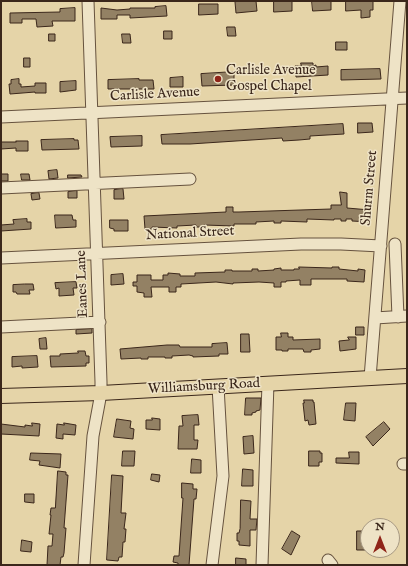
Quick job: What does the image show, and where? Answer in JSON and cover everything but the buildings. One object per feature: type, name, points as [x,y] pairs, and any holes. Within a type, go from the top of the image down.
[{"type":"main road","name":"Williamsburg Road","points":[[1,396],[407,376]]},
{"type":"street","name":"Eanes Lane","points":[[84,565],[93,436],[101,392],[98,253],[88,1]]},
{"type":"street","name":"Shurm Street","points":[[370,378],[400,1]]},
{"type":"street","name":"Carlisle Avenue","points":[[1,117],[92,114],[407,98]]},
{"type":"street","points":[[1,188],[190,179]]},
{"type":"street","name":"National Street","points":[[1,258],[301,244],[381,246]]},
{"type":"street","points":[[375,318],[403,317],[395,244]]},
{"type":"street","points":[[1,327],[100,322]]},
{"type":"street","points":[[262,565],[268,383]]},
{"type":"street","points":[[212,565],[223,476],[218,386]]},
{"type":"place","name":"Carlisle Avenue Gospel Chapel","points":[[218,79]]}]
